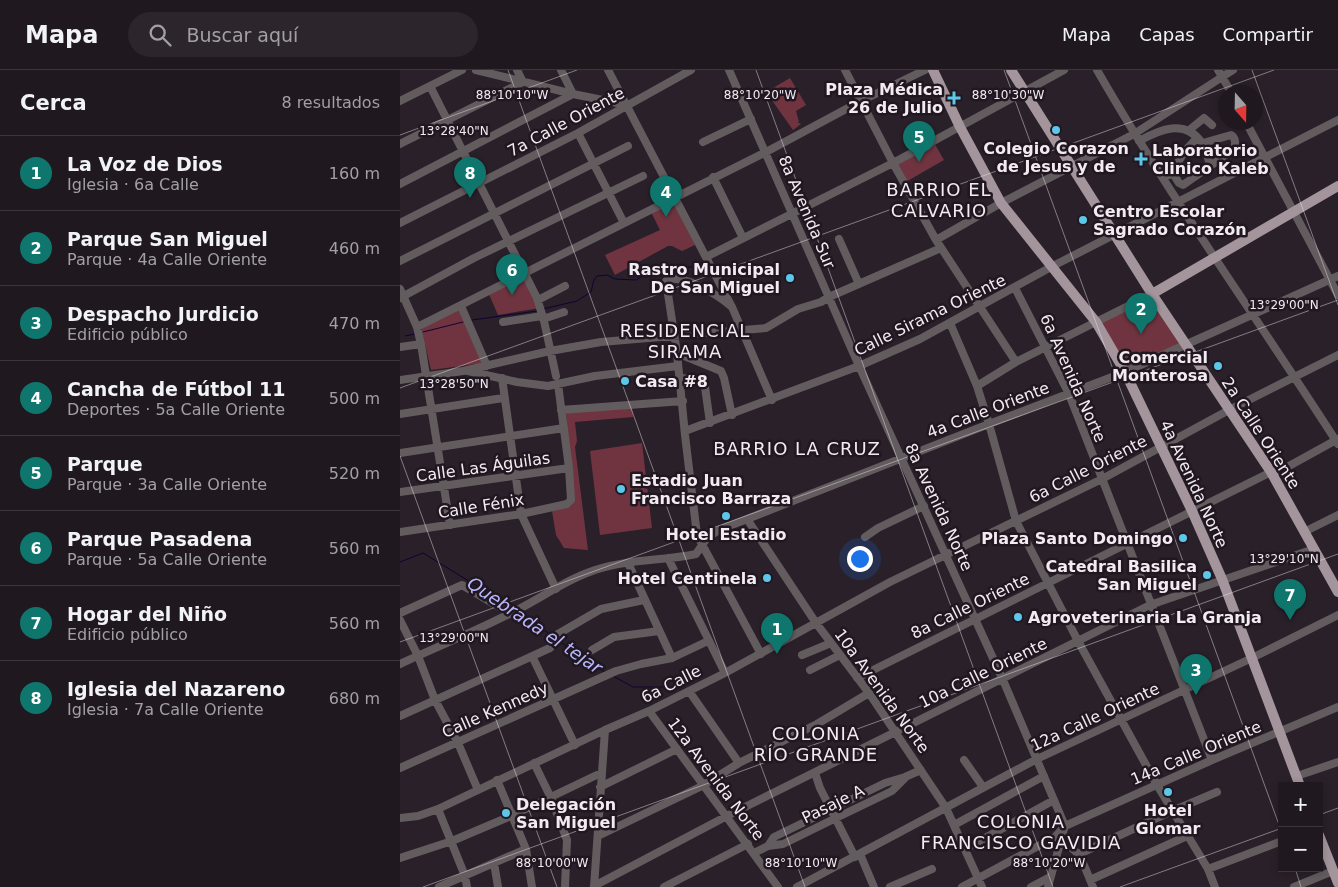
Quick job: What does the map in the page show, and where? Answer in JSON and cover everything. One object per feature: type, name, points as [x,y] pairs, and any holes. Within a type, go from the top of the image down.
[{"type":"main road","name":"4a Avenida Norte","points":[[933,70],[960,127],[1001,203],[1096,322],[1125,372],[1192,511],[1222,579],[1298,780]]},
{"type":"main road","name":"2a Calle Oriente","points":[[1011,70],[1152,294],[1271,472],[1338,592]]},
{"type":"main road","points":[[1152,294],[1338,186]]},
{"type":"main road","points":[[1323,845],[1338,884]]},
{"type":"street","points":[[400,101],[462,70]]},
{"type":"street","points":[[476,70],[627,105]]},
{"type":"street","points":[[517,70],[523,82]]},
{"type":"street","points":[[561,70],[573,94]]},
{"type":"street","points":[[608,70],[732,307],[772,400]]},
{"type":"street","name":"7a Calle Oriente","points":[[400,223],[578,133],[691,70]]},
{"type":"street","name":"8a Avenida Sur","points":[[729,70],[859,366]]},
{"type":"street","points":[[845,70],[893,163],[936,240],[1016,362]]},
{"type":"street","points":[[417,327],[925,70]]},
{"type":"street","points":[[706,257],[893,163],[1064,70]]},
{"type":"street","points":[[1098,70],[1134,134],[1337,441]]},
{"type":"street","points":[[936,240],[1070,166],[1134,134],[1220,73],[1233,70]]},
{"type":"street","points":[[1220,73],[1227,85]]},
{"type":"street","points":[[401,142],[523,82]]},
{"type":"street","points":[[430,86],[509,241],[541,311],[557,380],[569,468]]},
{"type":"street","points":[[400,184],[573,94]]},
{"type":"street","points":[[1188,131],[1204,118],[1212,125]]},
{"type":"street","points":[[704,142],[751,119]]},
{"type":"street","name":"Calle Sirama Oriente","points":[[685,431],[859,366],[920,339],[1016,288],[1051,267],[1338,120]]},
{"type":"street","points":[[1139,141],[1165,128],[1188,131],[1200,141],[1210,166]]},
{"type":"street","points":[[1250,130],[1338,295]]},
{"type":"street","points":[[578,133],[624,223]]},
{"type":"street","points":[[1163,179],[1172,172],[1185,151],[1200,141],[1226,135],[1234,137],[1233,150],[1183,185],[1179,183],[1172,172]]},
{"type":"street","points":[[400,261],[628,146]]},
{"type":"street","points":[[450,525],[421,344],[417,327],[401,294],[643,176]]},
{"type":"street","points":[[713,177],[743,238]]},
{"type":"street","points":[[839,239],[859,284]]},
{"type":"street","points":[[400,380],[463,371],[550,351],[601,342],[768,327],[798,309],[821,302],[941,248]]},
{"type":"street","name":"4a Calle Oriente","points":[[400,664],[515,611],[593,570],[628,563],[678,558],[696,554],[707,538],[719,530],[1125,372],[1338,276]]},
{"type":"street","points":[[732,307],[720,296],[705,288],[682,280],[668,279],[666,283],[677,353],[697,535],[761,654]]},
{"type":"street","points":[[541,311],[565,286]]},
{"type":"street","name":"6a Avenida Norte","points":[[1016,288],[1069,394],[1212,760]]},
{"type":"street","points":[[977,386],[1016,362],[1152,294]]},
{"type":"street","points":[[460,306],[488,366]]},
{"type":"street","points":[[503,322],[541,311],[564,312]]},
{"type":"street","points":[[950,323],[977,386],[1016,521],[1156,785],[1208,869],[1215,887]]},
{"type":"street","points":[[400,347],[421,344]]},
{"type":"street","points":[[677,353],[721,371],[732,415]]},
{"type":"street","name":"6a Calle Oriente","points":[[946,555],[1102,479],[1229,410],[1338,355]]},
{"type":"street","points":[[463,371],[548,386],[557,380],[678,366]]},
{"type":"street","name":"8a Avenida Norte","points":[[859,366],[1003,680],[1064,826]]},
{"type":"street","points":[[502,378],[503,398],[521,514],[556,590]]},
{"type":"street","points":[[680,378],[704,380],[710,423]]},
{"type":"street","points":[[400,414],[503,398]]},
{"type":"street","points":[[561,410],[682,401]]},
{"type":"street","points":[[400,453],[564,428]]},
{"type":"street","name":"8a Calle Oriente","points":[[857,678],[1271,472],[1275,474],[1337,441]]},
{"type":"street","name":"Calle Las Águilas","points":[[400,492],[569,468]]},
{"type":"street","name":"Calle Fénix","points":[[400,532],[521,514],[567,504],[572,497],[569,468]]},
{"type":"street","points":[[865,537],[878,528],[924,506]]},
{"type":"street","points":[[1304,532],[1338,515]]},
{"type":"street","name":"10a Avenida Norte","points":[[747,519],[816,623],[896,732],[946,808],[982,887]]},
{"type":"street","name":"10a Calle Oriente","points":[[594,887],[727,816],[1150,605],[1314,549]]},
{"type":"street","name":"6a Calle","points":[[400,818],[418,816],[438,809],[649,711],[761,654],[890,582],[946,555]]},
{"type":"street","points":[[668,558],[725,673]]},
{"type":"street","points":[[628,563],[672,658]]},
{"type":"street","points":[[400,613],[462,585],[515,611]]},
{"type":"street","points":[[558,634],[601,609],[644,600]]},
{"type":"street","name":"12a Calle Oriente","points":[[797,887],[1037,759],[1252,658],[1338,615]]},
{"type":"street","points":[[400,620],[418,656],[435,700],[458,743],[478,790]]},
{"type":"street","points":[[592,650],[614,637],[659,631]]},
{"type":"street","name":"Calle Kennedy","points":[[400,768],[609,674],[641,664],[672,658],[708,641]]},
{"type":"street","points":[[802,655],[831,643]]},
{"type":"street","points":[[400,716],[550,648]]},
{"type":"street","points":[[810,670],[840,654]]},
{"type":"street","points":[[532,656],[575,745]]},
{"type":"street","points":[[689,690],[739,763]]},
{"type":"street","points":[[598,836],[702,786],[739,763],[817,724],[869,694]]},
{"type":"street","name":"14a Calle Oriente","points":[[962,887],[1054,837],[1064,826],[1212,760],[1338,707]]},
{"type":"street","name":"12a Avenida Norte","points":[[649,711],[702,786],[727,816],[778,887]]},
{"type":"street","points":[[594,887],[605,730]]},
{"type":"street","points":[[600,787],[677,749]]},
{"type":"street","points":[[964,760],[983,787]]},
{"type":"street","points":[[1298,780],[1338,762]]},
{"type":"street","points":[[534,763],[551,798],[567,840],[566,887]]},
{"type":"street","points":[[754,852],[768,846],[774,837],[885,782],[906,777],[921,770]]},
{"type":"street","points":[[400,858],[452,841],[551,798],[601,773]]},
{"type":"street","points":[[815,773],[831,809],[874,887]]},
{"type":"street","points":[[954,825],[1044,776]]},
{"type":"street","name":"Pasaje A","points":[[768,846],[783,844],[892,791],[906,777]]},
{"type":"street","points":[[497,780],[526,849],[532,887]]},
{"type":"street","points":[[1079,854],[1217,792]]},
{"type":"street","points":[[964,849],[1054,800]]},
{"type":"street","points":[[438,809],[452,841],[465,876],[467,887]]},
{"type":"street","points":[[1031,887],[1050,884],[1064,826]]},
{"type":"street","points":[[1060,842],[1066,844],[1079,854],[1091,884],[1187,836]]},
{"type":"street","points":[[1208,869],[1278,843]]},
{"type":"street","points":[[664,887],[748,844]]},
{"type":"street","points":[[439,887],[526,849]]},
{"type":"street","points":[[494,863],[498,887]]},
{"type":"street","points":[[890,887],[932,869]]},
{"type":"street","points":[[1294,887],[1333,871]]},
{"type":"shaded area","points":[[790,78],[806,105],[796,111],[799,122],[797,122],[801,124],[793,130],[766,92]]},
{"type":"shaded area","points":[[933,141],[944,160],[904,183],[894,164]]},
{"type":"shaded area","points":[[675,198],[695,245],[682,251],[668,246],[615,275],[605,255],[660,230],[650,210]]},
{"type":"shaded area","points":[[525,274],[540,308],[498,315],[488,292]]},
{"type":"shaded area","points":[[1152,294],[1186,346],[1125,372],[1096,322]]},
{"type":"shaded area","points":[[459,309],[484,363],[431,370],[421,327]]},
{"type":"shaded area","points":[[632,407],[633,417],[575,422],[577,441],[575,447],[588,550],[564,548],[556,535],[552,511],[571,506],[574,501],[566,414],[567,412]]},
{"type":"shaded area","name":"Estadio Juan Francisco Barraza","points":[[642,443],[652,528],[600,535],[590,451]]},
{"type":"waterway","points":[[543,309],[577,301],[591,292],[597,276],[607,275],[615,279],[636,280],[658,266],[692,267],[712,276]]},
{"type":"waterway","points":[[722,280],[746,292],[759,292]]},
{"type":"waterway","points":[[472,320],[537,311]]},
{"type":"waterway","points":[[423,332],[463,322]]},
{"type":"waterway","points":[[405,336],[415,334]]},
{"type":"waterway","name":"Quebrada el tejar","points":[[400,562],[423,553],[513,608]]},
{"type":"waterway","name":"Quebrada el tejar","points":[[521,613],[592,665],[605,672]]},
{"type":"waterway","name":"Quebrada el tejar","points":[[613,676],[633,687],[675,687]]},
{"type":"place","name":"Plaza Médica 26 de Julio","points":[[954,98]]},
{"type":"place","name":"Colegio Corazon de Jesus y de","points":[[1056,130]]},
{"type":"place","name":"Laboratorio Clinico Kaleb","points":[[1141,159]]},
{"type":"place","name":"Parque","points":[[919,162]]},
{"type":"place","name":"Iglesia del Nazareno","points":[[470,198]]},
{"type":"place","name":"Cancha de Fútbol 11","points":[[666,217]]},
{"type":"place","name":"Centro Escolar Sagrado Corazón","points":[[1083,220]]},
{"type":"place","name":"Rastro Municipal De San Miguel","points":[[790,278]]},
{"type":"place","name":"Parque Pasadena","points":[[512,295]]},
{"type":"place","name":"Parque San Miguel","points":[[1141,334]]},
{"type":"place","name":"Comercial Monterosa","points":[[1218,366]]},
{"type":"place","name":"Casa #8","points":[[625,381]]},
{"type":"place","name":"Estadio Juan Francisco Barraza","points":[[621,489]]},
{"type":"place","name":"Hotel Estadio","points":[[726,516]]},
{"type":"place","name":"Plaza Santo Domingo","points":[[1183,538]]},
{"type":"place","name":"Catedral Basilica San Miguel","points":[[1207,575]]},
{"type":"place","name":"Hotel Centinela","points":[[767,578]]},
{"type":"place","name":"Agroveterinaria La Granja","points":[[1018,617]]},
{"type":"place","name":"Hogar del Niño","points":[[1290,620]]},
{"type":"place","name":"La Voz de Dios","points":[[777,654]]},
{"type":"place","name":"Despacho Jurdicio","points":[[1196,695]]},
{"type":"place","name":"Hotel Glomar","points":[[1168,792]]},
{"type":"place","name":"Delegación San Miguel","points":[[506,813]]},
{"type":"district","name":"BARRIO EL CALVARIO","points":[[939,199]]},
{"type":"district","name":"RESIDENCIAL SIRAMA","points":[[685,340]]},
{"type":"district","name":"BARRIO LA CRUZ","points":[[797,448]]},
{"type":"district","name":"COLONIA RÍO GRANDE","points":[[816,743]]},
{"type":"district","name":"COLONIA FRANCISCO GAVIDIA","points":[[1021,831]]}]
